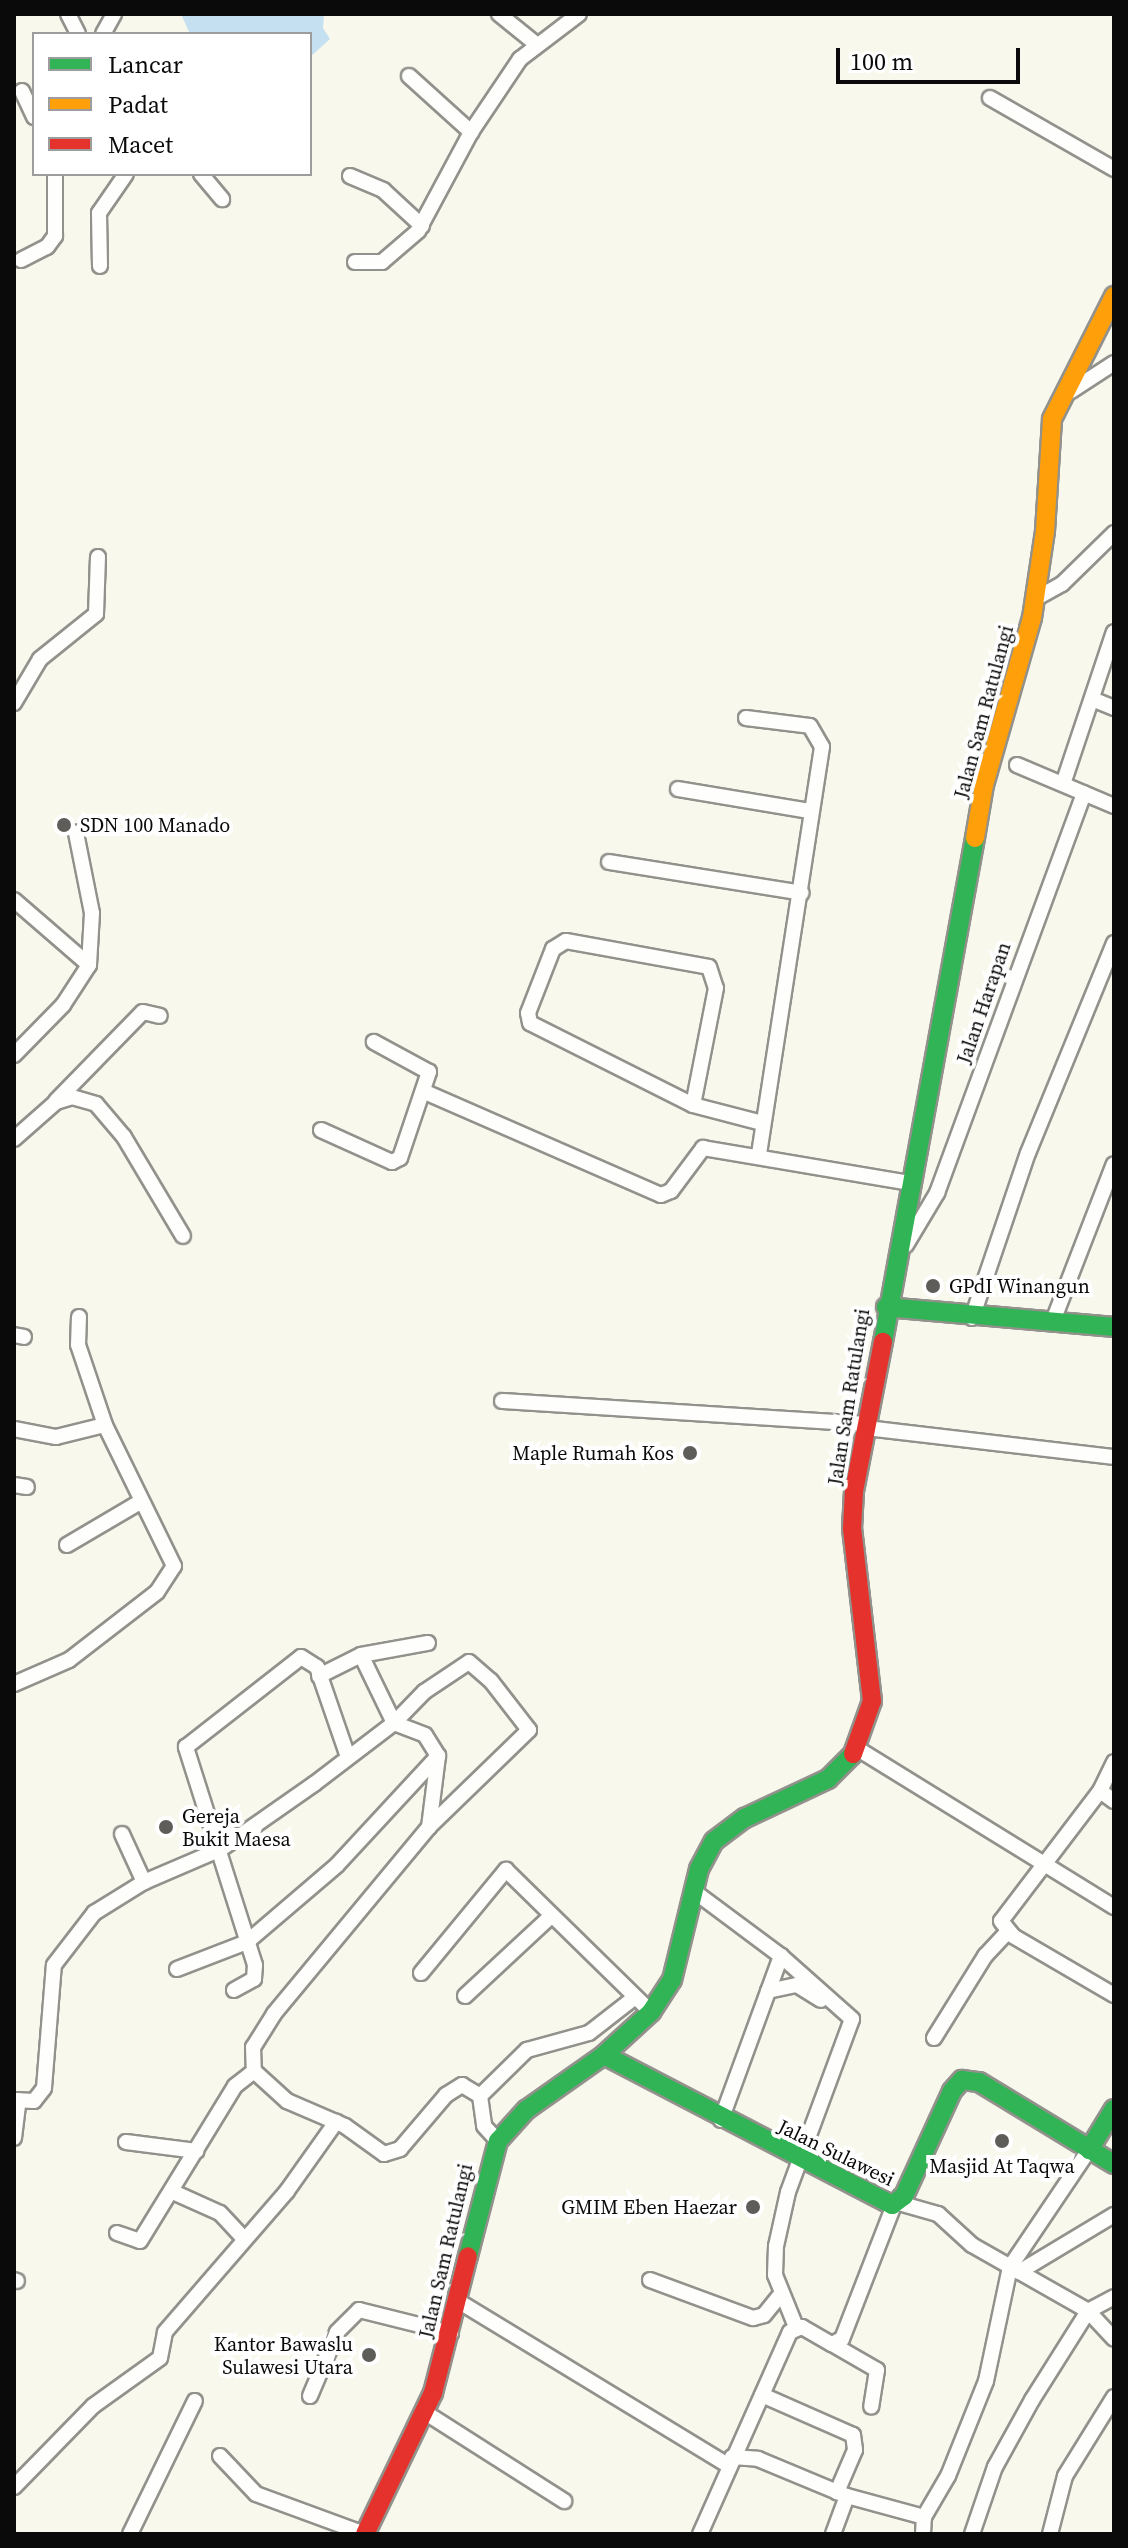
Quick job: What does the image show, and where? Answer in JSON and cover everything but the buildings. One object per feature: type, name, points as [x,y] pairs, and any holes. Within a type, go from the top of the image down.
[{"type":"main road","name":"Jalan Sam Ratulangi","points":[[365,2534],[426,2413],[451,2333],[498,2141],[526,2110],[604,2055],[651,2012],[672,1980],[701,1862],[729,1828],[828,1779],[858,1749],[872,1701],[852,1529],[886,1307],[939,1055],[984,785],[1035,599],[1052,419],[1060,397],[1114,296]]},
{"type":"main road","points":[[886,1307],[972,1318],[1114,1327]]},
{"type":"main road","name":"Jalan Sulawesi","points":[[604,2055],[800,2161],[896,2204],[962,2080],[979,2082],[1114,2164]]},
{"type":"main road","points":[[1089,2150],[1114,2109]]},
{"type":"street","points":[[68,14],[77,32]]},
{"type":"street","points":[[104,32],[114,14]]},
{"type":"street","points":[[499,14],[536,44]]},
{"type":"street","points":[[355,262],[382,262],[422,226],[471,132],[520,59],[536,44],[572,24],[579,14]]},
{"type":"street","points":[[409,76],[471,132]]},
{"type":"street","points":[[23,90],[32,112]]},
{"type":"street","points":[[990,98],[1114,169]]},
{"type":"street","points":[[21,260],[47,247],[55,236],[55,176]]},
{"type":"street","points":[[100,266],[99,213],[125,176]]},
{"type":"street","points":[[203,176],[222,199]]},
{"type":"street","points":[[350,176],[383,190],[422,226]]},
{"type":"street","points":[[1060,397],[1114,363]]},
{"type":"street","points":[[1035,599],[1062,584],[1114,533]]},
{"type":"street","points":[[14,703],[40,659],[96,614],[98,557]]},
{"type":"street","points":[[1063,784],[1114,632]]},
{"type":"street","points":[[1092,699],[1114,708]]},
{"type":"street","points":[[746,718],[807,725],[819,733],[822,747],[810,811],[802,893],[759,1154]]},
{"type":"street","points":[[1017,765],[1114,806]]},
{"type":"street","points":[[678,789],[810,811]]},
{"type":"street","name":"Jalan Harapan","points":[[898,1247],[913,1240],[937,1193],[1084,793]]},
{"type":"street","points":[[14,1055],[63,1005],[89,965],[92,913],[76,833]]},
{"type":"street","points":[[609,862],[802,893]]},
{"type":"street","points":[[14,900],[89,965]]},
{"type":"street","points":[[693,1105],[716,988],[709,967],[566,941],[553,949],[528,1013],[530,1023],[693,1105],[762,1123]]},
{"type":"street","points":[[972,1318],[1028,1153],[1114,943]]},
{"type":"street","points":[[14,1139],[56,1102],[143,1012],[160,1016]]},
{"type":"street","points":[[321,1130],[396,1163],[430,1076],[424,1066],[374,1042]]},
{"type":"street","points":[[425,1092],[661,1195],[671,1191],[703,1148],[759,1154],[911,1183]]},
{"type":"street","points":[[56,1102],[79,1097],[106,1112],[183,1236]]},
{"type":"street","points":[[1053,1321],[1114,1164]]},
{"type":"street","points":[[14,1684],[69,1660],[170,1579],[172,1557],[140,1502],[105,1425],[78,1345],[79,1317]]},
{"type":"street","points":[[502,1401],[867,1426],[1114,1457]]},
{"type":"street","points":[[14,1429],[56,1437],[105,1425]]},
{"type":"street","points":[[67,1545],[140,1502]]},
{"type":"street","points":[[319,1676],[361,1655],[428,1643]]},
{"type":"street","points":[[361,1655],[394,1723],[425,1735],[438,1756],[429,1827]]},
{"type":"street","points":[[234,1990],[254,1979],[247,1942],[221,1849],[186,1747],[295,1660],[312,1661],[348,1757]]},
{"type":"street","points":[[14,2138],[17,2100],[34,2101],[44,2088],[50,2057],[50,1979],[59,1954],[94,1913],[144,1882],[221,1849],[394,1723],[424,1692],[464,1662],[491,1681],[528,1726],[526,1734],[467,1784],[274,2014],[253,2047],[254,2071],[287,2101],[336,2122],[384,2154],[393,2154],[456,2088],[468,2085],[480,2096],[484,2126],[498,2141]]},
{"type":"street","points":[[858,1749],[1114,1907]]},
{"type":"street","points":[[177,1969],[247,1942],[337,1865],[438,1756]]},
{"type":"street","points":[[1114,1762],[1100,1791],[1003,1916],[1007,1932],[1114,1995]]},
{"type":"street","points":[[1100,1791],[1114,1801]]},
{"type":"street","points":[[122,1834],[144,1882]]},
{"type":"street","points":[[421,1973],[506,1870],[651,2012]]},
{"type":"street","points":[[695,1892],[781,1956],[849,2018]]},
{"type":"street","points":[[465,1996],[551,1916]]},
{"type":"street","points":[[934,2038],[985,1956],[1007,1932]]},
{"type":"street","points":[[721,2120],[781,1956]]},
{"type":"street","points":[[768,1991],[797,1985],[849,2018]]},
{"type":"street","points":[[480,2096],[527,2050],[589,2033],[634,1998]]},
{"type":"street","points":[[849,2018],[800,2161],[776,2246],[775,2275],[796,2327],[877,2370],[871,2407]]},
{"type":"street","points":[[117,2233],[140,2241],[173,2192],[235,2086],[254,2071]]},
{"type":"street","points":[[14,2487],[93,2406],[160,2358],[165,2332],[243,2238],[287,2191],[336,2122]]},
{"type":"street","points":[[126,2142],[196,2151]]},
{"type":"street","points":[[923,2534],[924,2517],[948,2476],[986,2381],[1015,2269],[1089,2150]]},
{"type":"street","points":[[173,2192],[220,2213],[243,2238]]},
{"type":"street","points":[[832,2344],[847,2330],[896,2204],[938,2214],[966,2241],[1088,2311],[1114,2339]]},
{"type":"street","points":[[1015,2269],[1114,2215]]},
{"type":"street","points":[[650,2280],[753,2318],[764,2315],[782,2293]]},
{"type":"street","points":[[972,2534],[995,2467],[1088,2311],[1114,2297]]},
{"type":"street","points":[[458,2301],[731,2461],[758,2459],[842,2494],[924,2517]]},
{"type":"street","points":[[310,2396],[337,2332],[351,2313],[365,2310],[451,2333]]},
{"type":"street","points":[[700,2534],[731,2461],[796,2327]]},
{"type":"street","points":[[762,2395],[853,2435],[855,2450],[833,2534]]},
{"type":"street","points":[[1050,2534],[1065,2476],[1114,2397]]},
{"type":"street","points":[[130,2534],[195,2401]]},
{"type":"street","points":[[426,2413],[564,2501]]},
{"type":"street","points":[[220,2456],[256,2494],[365,2534]]},
{"type":"water","points":[[181,14],[324,14],[323,28],[330,39],[312,55],[312,32],[189,32]]},
{"type":"traffic: fast","points":[[883,1342],[975,838]]},
{"type":"traffic: fast","points":[[886,1307],[1114,1327]]},
{"type":"traffic: fast","points":[[468,2256],[498,2141],[526,2110],[604,2055],[651,2012],[672,1980],[699,1869],[714,1841],[745,1818],[828,1779],[853,1754]]},
{"type":"traffic: fast","points":[[604,2055],[892,2205],[904,2196],[952,2091],[962,2080],[979,2082],[1114,2164]]},
{"type":"traffic: fast","points":[[1089,2150],[1114,2109]]},
{"type":"traffic: slow","points":[[975,838],[984,785],[1032,618],[1045,531],[1052,419],[1114,296]]},
{"type":"traffic: jam","points":[[853,1754],[872,1701],[852,1529],[854,1491],[883,1342]]},
{"type":"traffic: jam","points":[[365,2534],[433,2393],[468,2256]]},
{"type":"place","name":"SDN 100 Manado","points":[[64,825]]},
{"type":"place","name":"GPdI Winangun","points":[[933,1286]]},
{"type":"place","name":"Maple Rumah Kos","points":[[690,1453]]},
{"type":"place","name":"Gereja Bukit Maesa","points":[[166,1827]]},
{"type":"place","name":"Masjid At Taqwa","points":[[1002,2141]]},
{"type":"place","name":"GMIM Eben Haezar","points":[[753,2207]]},
{"type":"place","name":"Kantor Bawaslu Sulawesi Utara","points":[[369,2355]]}]
